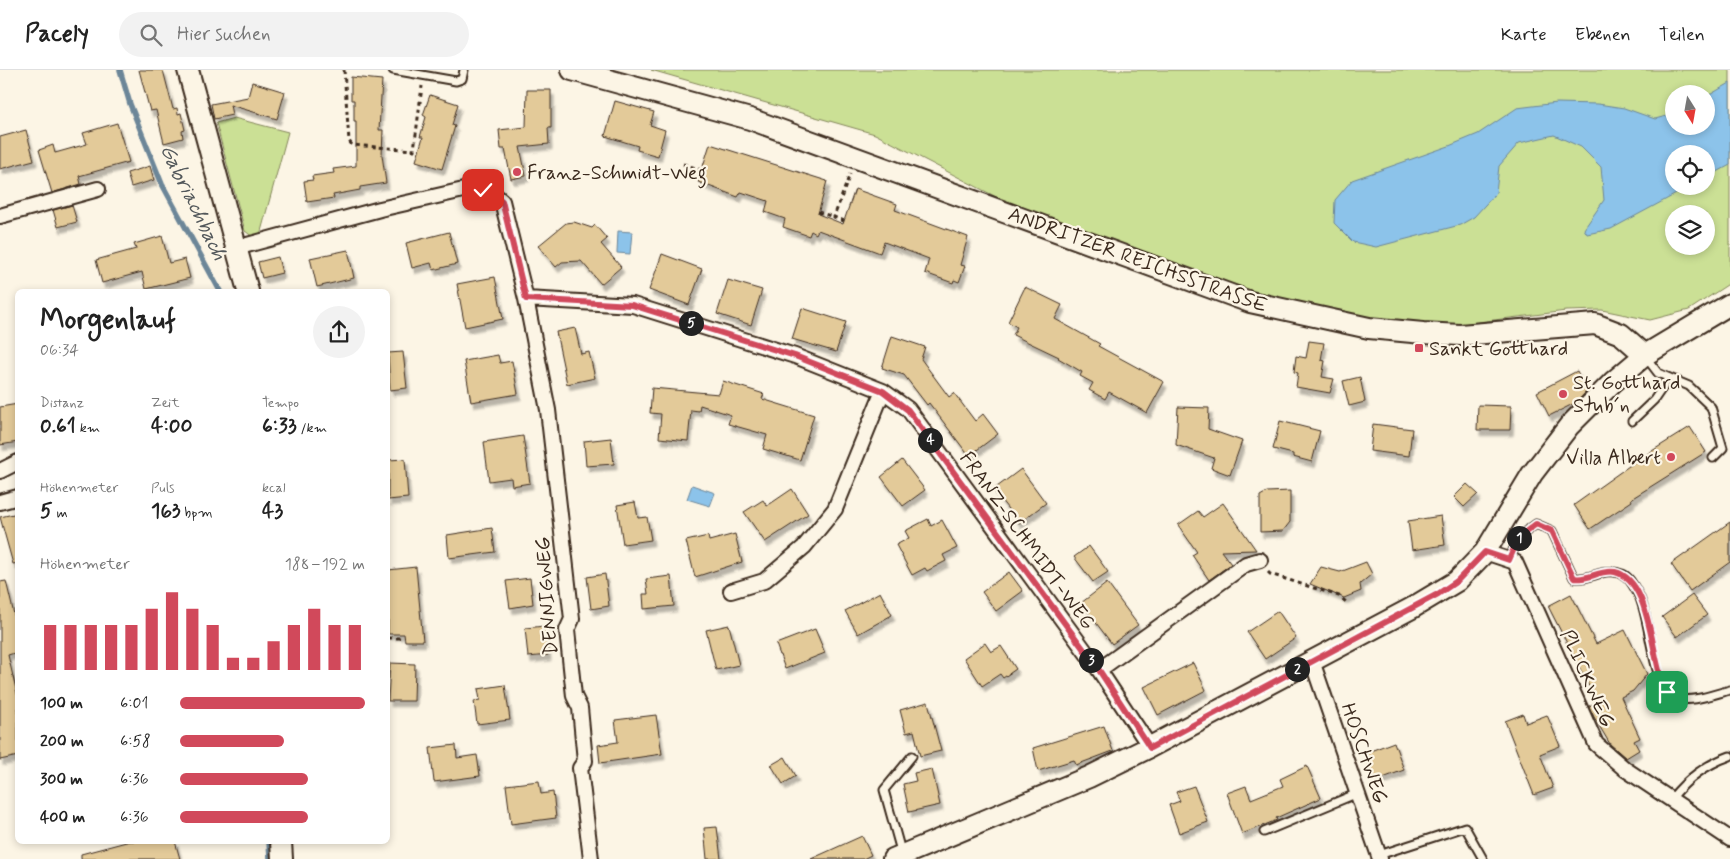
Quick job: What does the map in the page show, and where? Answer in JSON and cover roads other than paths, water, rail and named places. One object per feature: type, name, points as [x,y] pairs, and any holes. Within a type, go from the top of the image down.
[{"type":"street","points":[[188,70],[247,289]]},
{"type":"street","name":"ANDRITZER REICHSSTRASSE","points":[[572,70],[750,119],[1250,302],[1369,328],[1423,333],[1460,335],[1595,324],[1621,334],[1645,355]]},
{"type":"street","points":[[0,216],[98,189]]},
{"type":"street","points":[[236,248],[380,209],[468,189],[483,190],[495,195],[502,201],[526,299]]},
{"type":"street","name":"FRANZ-SCHMIDT-WEG","points":[[526,299],[632,305],[795,356],[883,391],[908,410],[1099,670],[1150,748]]},
{"type":"street","name":"DENNIGWEG","points":[[526,299],[549,420],[572,620],[567,630],[574,696],[580,708],[585,760],[580,768],[591,859]]},
{"type":"street","points":[[898,857],[1089,777],[1150,748],[1438,594],[1457,581],[1485,552],[1532,474],[1553,445],[1613,382],[1645,355],[1730,304]]},
{"type":"street","points":[[731,591],[764,581],[804,547],[835,509],[883,391]]},
{"type":"street","points":[[0,471],[15,464]]},
{"type":"street","points":[[0,502],[15,499]]},
{"type":"street","points":[[1485,552],[1509,560]]},
{"type":"street","points":[[1099,670],[1246,564],[1260,560]]},
{"type":"street","name":"PLICKWEG","points":[[1509,560],[1515,562],[1596,744],[1625,768],[1730,839]]},
{"type":"street","name":"HOSCHWEG","points":[[1312,662],[1379,857]]},
{"type":"street","points":[[281,844],[282,859]]},
{"type":"lane","points":[[393,70],[456,80],[462,78],[464,70]]},
{"type":"lane","points":[[1645,355],[1658,373],[1689,386],[1711,407],[1723,448],[1713,458]]},
{"type":"lane","points":[[1632,421],[1654,400],[1669,378]]},
{"type":"lane","points":[[1509,560],[1519,537],[1536,524],[1552,531],[1574,578],[1583,580],[1596,574],[1612,571],[1623,574],[1630,580],[1646,613],[1660,680],[1667,692],[1675,698],[1700,698],[1730,690]]},
{"type":"lane","points":[[898,857],[884,790],[912,756]]},
{"type":"lane","points":[[1671,799],[1685,781],[1700,770],[1730,756]]},
{"type":"lane","points":[[1264,832],[1358,792]]},
{"type":"lane","points":[[1379,857],[1465,827],[1483,859]]},
{"type":"water","points":[[1730,83],[1730,165],[1715,173],[1715,145],[1665,145],[1665,195],[1674,195],[1611,229],[1587,234],[1584,229],[1604,200],[1601,167],[1581,147],[1554,135],[1519,143],[1499,166],[1496,193],[1474,217],[1460,225],[1376,247],[1353,242],[1334,223],[1335,200],[1352,180],[1478,134],[1517,108],[1557,103],[1598,104],[1624,108],[1655,119],[1665,116],[1665,135],[1715,135],[1715,92]]},
{"type":"water","points":[[618,231],[632,232],[630,254],[617,253]]},
{"type":"water","points":[[692,485],[715,493],[710,506],[687,499]]},
{"type":"waterway","name":"Gabriachbach","points":[[120,70],[130,104],[162,184],[219,289]]},
{"type":"waterway","name":"Gabriachbach","points":[[269,844],[270,859]]},
{"type":"place","name":"Franz-Schmidt-Weg","points":[[517,172]]},
{"type":"place","name":"Sankt Gotthard","points":[[1419,348]]},
{"type":"place","name":"St. Gotthard Stub´n","points":[[1563,394]]},
{"type":"place","name":"Villa Albert","points":[[1671,457]]}]
